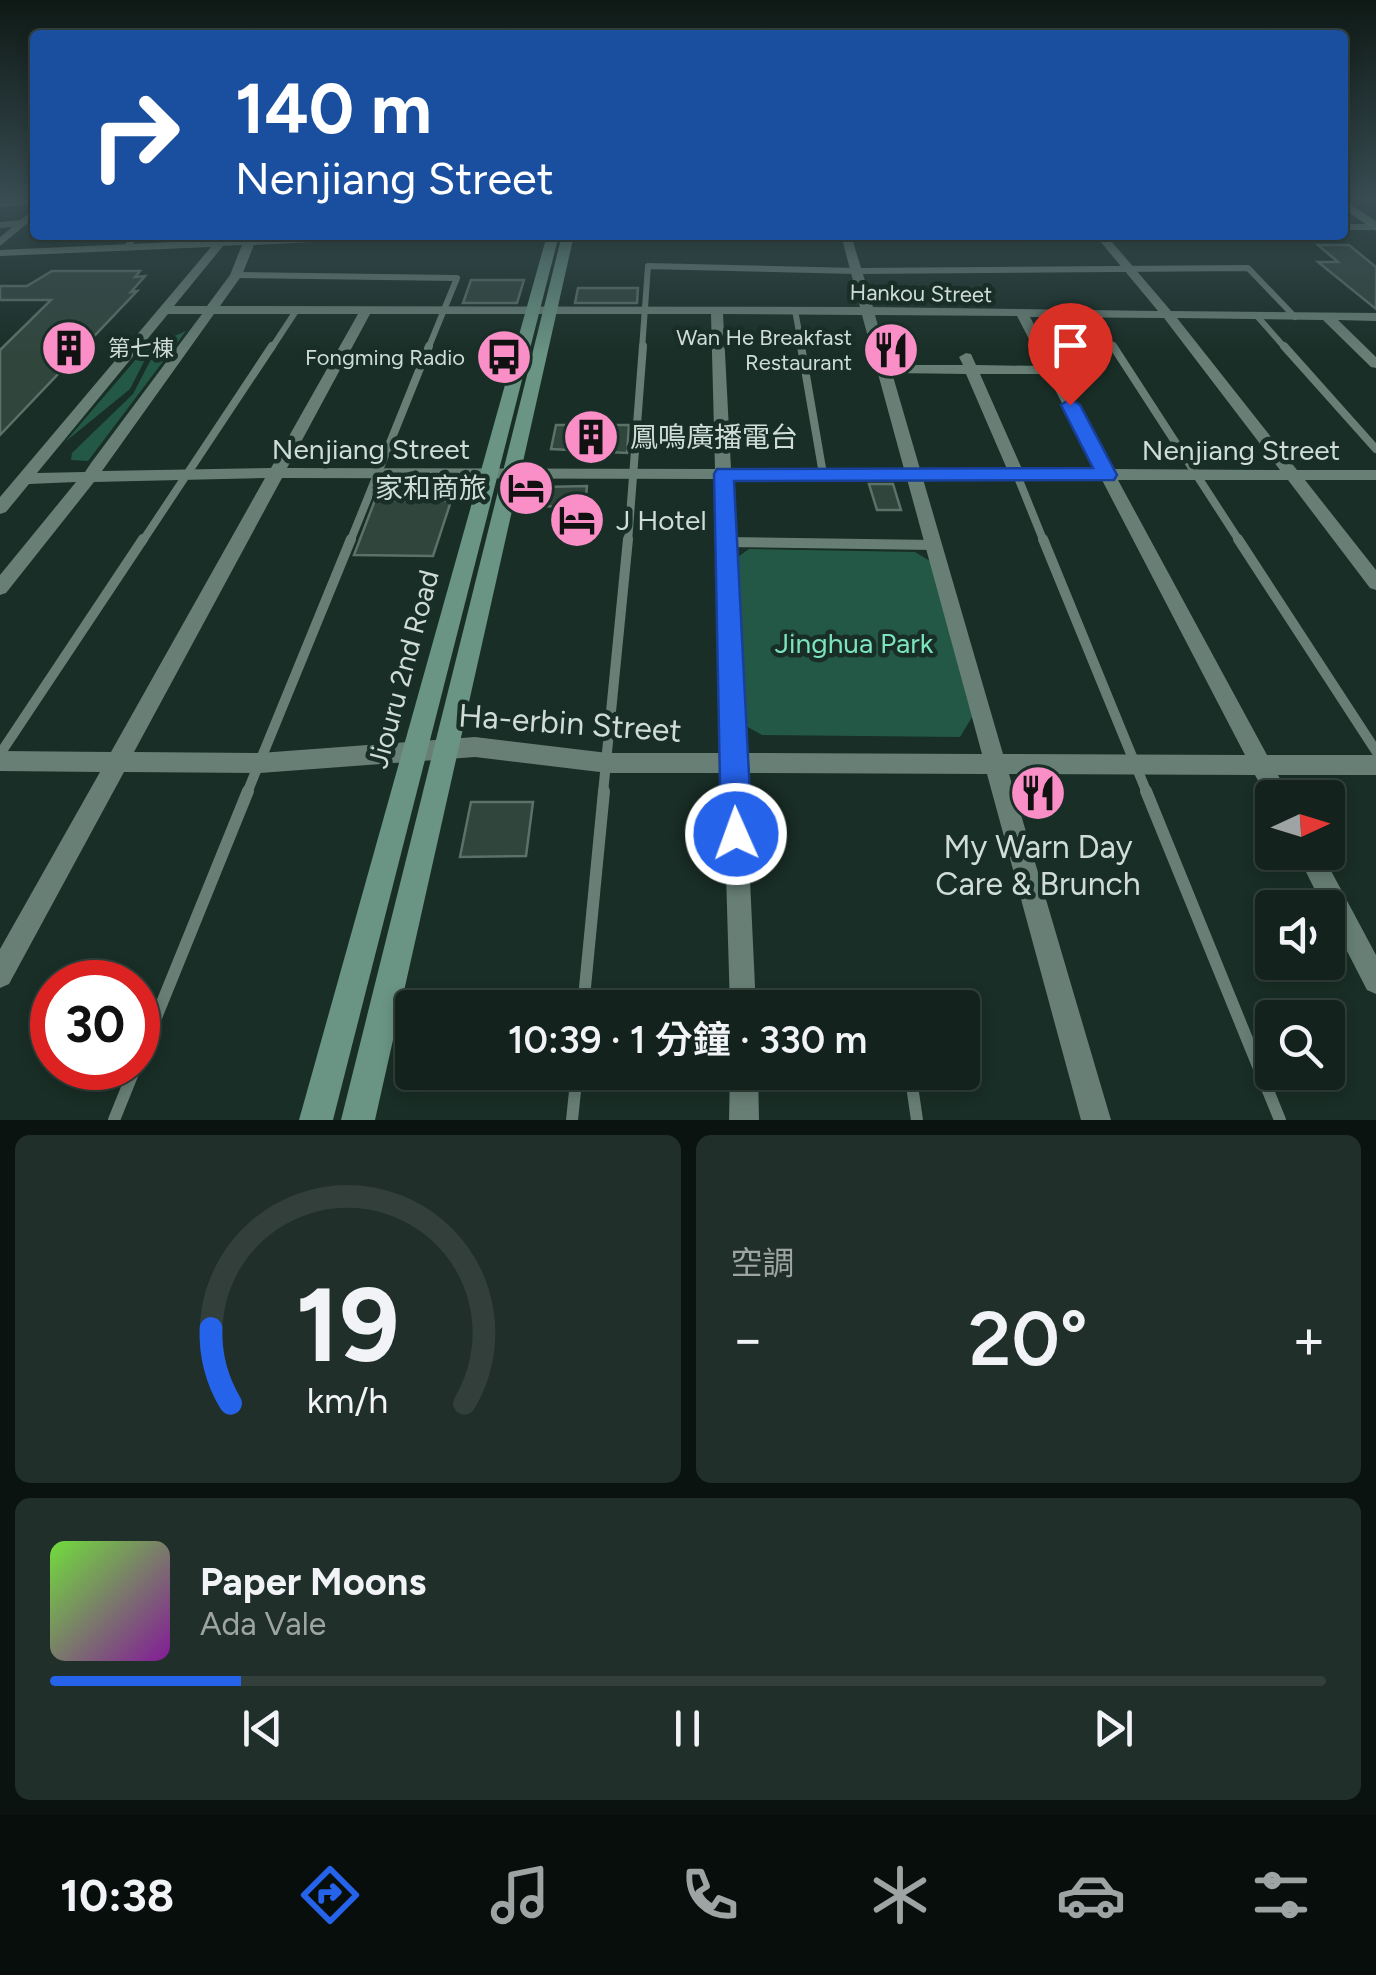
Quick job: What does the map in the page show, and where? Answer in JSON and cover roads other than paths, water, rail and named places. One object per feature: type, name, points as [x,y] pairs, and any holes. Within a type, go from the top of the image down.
[{"type":"street","points":[[0,254],[50,251]]},
{"type":"street","points":[[0,508],[212,251]]},
{"type":"street","points":[[0,588],[90,478],[236,274],[245,251]]},
{"type":"street","name":"Jiouru 2nd Road","points":[[358,1120],[511,474],[551,251]]},
{"type":"street","name":"Jiouru 2nd Road","points":[[316,1120],[489,474],[562,251]]},
{"type":"street","points":[[851,251],[1096,1120]]},
{"type":"street","points":[[1113,251],[1169,316],[1376,583]]},
{"type":"street","name":"Hankou Street","points":[[166,310],[795,310],[1023,316],[1376,317]]},
{"type":"street","points":[[718,310],[741,990]]},
{"type":"street","points":[[0,975],[365,312]]},
{"type":"street","points":[[1023,316],[1269,780]]},
{"type":"street","points":[[1327,317],[1376,364]]},
{"type":"street","points":[[884,368],[969,363],[1052,370]]},
{"type":"street","points":[[969,363],[1017,475]]},
{"type":"street","name":"Nenjiang Street","points":[[25,479],[190,473],[1376,476]]},
{"type":"street","name":"Ha-erbin Street","points":[[0,758],[118,764],[260,763],[474,747],[608,763],[1376,765]]},
{"type":"street","points":[[1317,870],[1376,981]]},
{"type":"street","points":[[744,1090],[744,1120]]},
{"type":"lane","points":[[585,990],[634,474],[648,266],[856,271],[1248,268],[1295,316]]},
{"type":"lane","points":[[160,1006],[457,278],[236,274]]},
{"type":"lane","points":[[795,310],[823,474]]},
{"type":"lane","points":[[0,758],[296,312]]},
{"type":"lane","points":[[1092,316],[1376,751]]},
{"type":"lane","points":[[1257,316],[1376,449]]},
{"type":"lane","points":[[1017,475],[1280,1120]]},
{"type":"lane","points":[[726,542],[934,545]]},
{"type":"lane","points":[[114,1120],[126,1090]]},
{"type":"lane","points":[[572,1120],[574,1090]]},
{"type":"lane","points":[[913,1090],[917,1120]]},
{"type":"place","name":"第七棟","points":[[69,348]]},
{"type":"place","name":"Wan He Breakfast Restaurant","points":[[891,350]]},
{"type":"place","name":"Fongming Radio","points":[[504,357]]},
{"type":"place","name":"鳳鳴廣播電台","points":[[591,437]]},
{"type":"place","name":"家和商旅","points":[[526,488]]},
{"type":"place","name":"J Hotel","points":[[577,520]]},
{"type":"place","name":"My Warn Day Care & Brunch","points":[[1038,793]]},
{"type":"park label","name":"Jinghua Park","points":[[854,643]]}]
